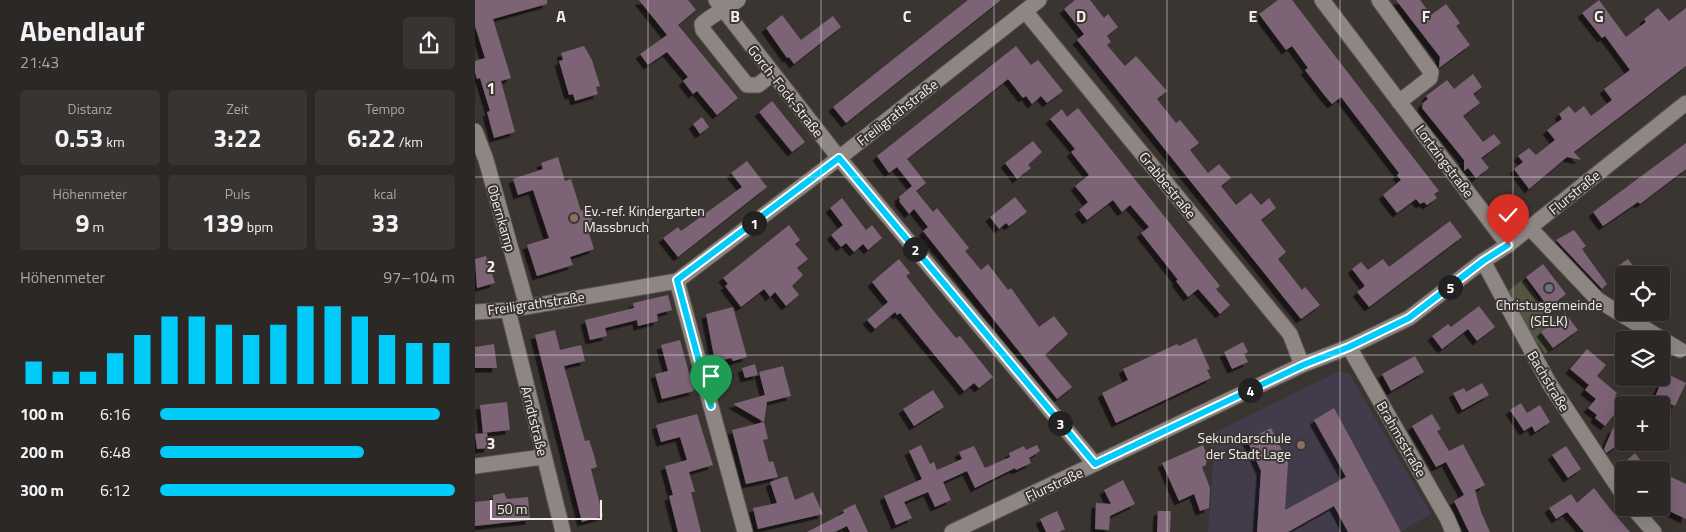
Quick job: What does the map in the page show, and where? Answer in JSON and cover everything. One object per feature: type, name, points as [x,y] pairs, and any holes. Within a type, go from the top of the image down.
[{"type":"street","points":[[738,0],[720,5],[703,24],[703,30],[747,85],[758,85],[772,74]]},
{"type":"street","name":"Freiligrathstraße","points":[[475,312],[508,310],[677,280],[839,158],[1039,0]]},
{"type":"street","name":"Lortzingstraße","points":[[1322,0],[1508,245]]},
{"type":"street","points":[[1379,0],[1431,72],[1430,78],[1399,102]]},
{"type":"street","name":"Gorch-Fock-Straße","points":[[720,5],[839,158],[1095,464]]},
{"type":"street","name":"Grabbestraße","points":[[1025,11],[1289,334],[1303,365]]},
{"type":"street","name":"Flurstraße","points":[[952,532],[978,526],[1095,464],[1303,365],[1349,347],[1409,318],[1483,261],[1530,228],[1686,103]]},
{"type":"street","name":"Obernkamp","points":[[475,131],[486,160],[527,306]]},
{"type":"street","points":[[1530,228],[1598,300],[1681,350]]},
{"type":"street","name":"Bachstraße","points":[[1483,261],[1549,384],[1615,483]]},
{"type":"street","points":[[677,280],[745,532]]},
{"type":"street","name":"Arndtstraße","points":[[508,310],[563,532]]},
{"type":"street","name":"Brahmsstraße","points":[[1349,347],[1447,518],[1453,532]]},
{"type":"street","points":[[475,466],[543,457]]},
{"type":"street","points":[[1640,516],[1653,532]]},
{"type":"shaded area","name":"Sekundarschule der Stadt Lage","points":[[1338,372],[1349,373],[1431,514],[1400,532],[1208,532],[1214,454],[1207,436]]},
{"type":"green space","points":[[1522,280],[1527,282],[1553,322],[1541,332],[1553,348],[1545,354],[1538,343],[1534,344],[1507,292]]},
{"type":"building","points":[[475,0],[547,0],[547,4],[493,19],[511,78],[501,81],[515,132],[494,138],[487,112],[490,111],[480,78],[477,79],[475,72],[475,61],[485,58],[475,26]]},
{"type":"building","points":[[639,0],[688,0],[696,10],[678,25],[738,98],[717,115],[697,91],[693,94],[683,81],[688,77],[667,52],[648,65],[640,54],[667,35]]},
{"type":"building","points":[[968,0],[1001,0],[846,123],[833,107]]},
{"type":"building","points":[[1075,0],[1090,0],[1104,18],[1108,14],[1118,27],[1107,36],[1111,42],[1107,45],[1125,66],[1136,56],[1167,91],[1157,99],[1176,123],[1180,120],[1199,143],[1190,150],[1208,173],[1219,164],[1231,178],[1221,186],[1236,205],[1251,193],[1261,205],[1269,198],[1276,208],[1261,220],[1286,252],[1278,259],[1302,290],[1305,287],[1320,305],[1301,319],[1077,40],[1084,34],[1064,9]]},
{"type":"building","points":[[1278,0],[1292,0],[1439,191],[1434,194],[1437,198],[1427,205],[1424,202],[1420,204],[1416,199],[1397,213],[1383,195],[1401,180],[1397,175],[1399,173],[1341,97],[1332,104],[1305,70],[1308,68],[1292,46],[1286,50],[1259,14]]},
{"type":"building","points":[[1396,0],[1420,0],[1431,15],[1446,4],[1460,23],[1456,26],[1470,45],[1439,68],[1440,57]]},
{"type":"building","points":[[1599,0],[1626,37],[1646,22],[1644,19],[1658,8],[1669,21],[1686,8],[1686,66],[1574,152],[1581,160],[1567,157],[1529,189],[1514,169],[1523,162],[1518,156],[1529,148],[1536,155],[1555,140],[1547,130],[1562,119],[1559,114],[1569,106],[1575,113],[1584,106],[1591,116],[1612,100],[1604,89],[1630,70],[1605,36],[1602,38],[1582,13]]},
{"type":"building","points":[[782,15],[801,40],[833,16],[841,27],[794,64],[789,57],[787,58],[766,28]]},
{"type":"building","points":[[584,46],[592,60],[600,86],[596,87],[598,94],[575,101],[573,94],[569,95],[559,61],[563,60],[561,53]]},
{"type":"building","points":[[1016,46],[1031,65],[1038,60],[1063,91],[1047,103],[1041,96],[1032,104],[1026,96],[1023,98],[1008,79],[907,159],[926,183],[916,191],[933,212],[937,208],[969,248],[965,251],[981,270],[988,264],[1008,290],[1011,288],[1039,327],[1054,316],[1068,334],[1045,355],[1072,387],[1057,399],[923,231],[928,227],[914,209],[909,214],[899,201],[899,197],[912,186],[897,167],[889,173],[877,156]]},
{"type":"building","points":[[1473,74],[1482,87],[1473,94],[1480,103],[1463,116],[1483,142],[1494,134],[1501,143],[1481,158],[1489,168],[1476,178],[1468,168],[1464,171],[1464,160],[1422,108],[1423,103],[1428,99],[1426,96],[1447,80],[1454,89]]},
{"type":"building","points":[[772,101],[805,142],[792,152],[759,112]]},
{"type":"building","points":[[1078,108],[1220,286],[1216,289],[1230,305],[1220,314],[1198,289],[1188,297],[1176,281],[1178,280],[1141,233],[1149,227],[1130,205],[1122,212],[1113,200],[1087,220],[1079,210],[1088,202],[1075,186],[1089,175],[1071,152],[1075,149],[1050,119],[1062,109],[1067,117]]},
{"type":"building","points":[[702,117],[709,127],[700,134],[693,124]]},
{"type":"building","points":[[1033,141],[1042,152],[1028,165],[1031,168],[1017,179],[1005,163]]},
{"type":"building","points":[[1686,143],[1686,169],[1640,204],[1638,202],[1603,226],[1593,212]]},
{"type":"building","name":"Ev.-ref. Kindergarten Massbruch","points":[[558,157],[565,181],[571,179],[581,211],[589,208],[594,225],[587,227],[594,249],[570,257],[573,265],[537,276],[527,245],[549,238],[533,190],[518,195],[513,179],[543,169],[541,163]]},
{"type":"building","points":[[747,161],[767,187],[678,257],[663,238],[678,227],[681,231],[742,187],[731,173]]},
{"type":"building","points":[[1015,197],[1027,212],[1009,226],[1006,223],[999,229],[990,217]]},
{"type":"building","points":[[842,198],[866,230],[872,225],[882,238],[868,250],[863,244],[854,252],[846,243],[841,247],[831,235],[843,225],[830,208]]},
{"type":"building","points":[[1450,221],[1462,237],[1369,307],[1357,292],[1365,286],[1352,269],[1361,262],[1368,270],[1383,259],[1389,267]]},
{"type":"building","points":[[789,225],[800,240],[795,244],[808,259],[797,268],[803,275],[792,286],[799,295],[786,306],[775,292],[770,297],[764,289],[741,307],[725,286],[728,284],[723,278]]},
{"type":"building","points":[[1574,230],[1586,246],[1582,249],[1607,284],[1602,289],[1556,240]]},
{"type":"building","points":[[486,256],[495,283],[477,288],[475,259]]},
{"type":"building","points":[[899,259],[910,273],[906,276],[937,315],[956,338],[960,336],[993,377],[979,388],[974,383],[964,391],[900,313],[897,315],[895,312],[875,329],[867,320],[888,302],[872,282]]},
{"type":"building","points":[[1628,259],[1633,266],[1618,266]]},
{"type":"building","name":"Christusgemeinde (SELK)","points":[[1543,264],[1566,294],[1549,308],[1526,277]]},
{"type":"building","points":[[668,295],[672,310],[657,314],[658,321],[638,326],[637,320],[605,328],[607,336],[590,340],[585,320],[634,308],[633,303]]},
{"type":"building","points":[[1479,306],[1495,327],[1477,341],[1468,329],[1442,349],[1432,336],[1448,324],[1451,327]]},
{"type":"building","points":[[733,307],[747,357],[733,361],[731,358],[715,362],[706,314]]},
{"type":"building","points":[[1565,313],[1578,330],[1553,348],[1541,332]]},
{"type":"building","points":[[555,330],[560,350],[581,345],[585,361],[564,366],[585,441],[589,440],[594,455],[597,467],[591,469],[603,516],[582,522],[535,335]]},
{"type":"building","points":[[1196,338],[1210,369],[1207,370],[1211,378],[1116,423],[1102,393],[1128,380],[1123,369],[1177,344],[1179,346]]},
{"type":"building","points":[[680,340],[694,391],[662,399],[655,374],[668,371],[661,345]]},
{"type":"building","points":[[1243,342],[1248,352],[1244,354],[1248,362],[1232,369],[1224,352]]},
{"type":"building","points":[[494,344],[497,368],[475,368],[475,347]]},
{"type":"building","points":[[1587,349],[1606,365],[1597,376],[1617,393],[1615,396],[1615,414],[1605,426],[1595,418],[1597,415],[1588,408],[1596,399],[1585,390],[1589,385],[1570,369]]},
{"type":"building","points":[[1415,356],[1424,372],[1391,391],[1382,374]]},
{"type":"building","points":[[755,364],[758,375],[745,378],[742,368]]},
{"type":"building","points":[[783,366],[791,396],[767,402],[764,422],[733,404],[765,395],[759,372]]},
{"type":"building","points":[[1670,375],[1686,383],[1675,406],[1670,404],[1670,396],[1655,396],[1660,386],[1670,386]]},
{"type":"building","points":[[1482,383],[1489,395],[1462,410],[1453,393],[1464,388],[1466,392]]},
{"type":"building","points":[[933,390],[944,407],[914,426],[903,409]]},
{"type":"building","points":[[507,402],[510,430],[483,433],[480,405]]},
{"type":"building","points":[[1521,403],[1527,413],[1540,405],[1550,422],[1535,432],[1532,426],[1524,431],[1510,410]]},
{"type":"building","points":[[1334,408],[1401,532],[1348,532],[1334,506],[1288,532],[1257,532],[1261,471],[1247,440],[1271,428],[1288,463],[1285,510],[1346,477],[1314,420]]},
{"type":"building","points":[[697,414],[713,465],[689,472],[695,492],[691,492],[701,532],[678,532],[669,496],[673,495],[665,466],[687,460],[680,437],[661,442],[656,425]]},
{"type":"building","points":[[1432,414],[1441,429],[1437,431],[1449,451],[1463,444],[1485,485],[1475,490],[1481,512],[1490,532],[1469,532],[1454,501],[1464,495],[1446,462],[1436,467],[1412,426]]},
{"type":"building","points":[[764,422],[768,439],[763,440],[769,462],[773,461],[778,477],[746,484],[732,430]]},
{"type":"building","points":[[1613,428],[1615,429],[1615,447],[1606,453],[1604,449]]},
{"type":"building","points":[[487,433],[489,448],[477,449],[475,434]]},
{"type":"building","points":[[921,445],[930,464],[934,462],[937,470],[962,459],[959,452],[974,446],[985,468],[1010,457],[1009,453],[1024,446],[1026,450],[1037,445],[1040,451],[1029,458],[1031,463],[1016,470],[1015,468],[975,488],[967,471],[943,482],[951,500],[935,507],[928,492],[904,502],[912,518],[896,525],[884,496],[922,479],[909,451]]},
{"type":"building","points":[[1203,445],[1207,455],[1206,465],[1202,467],[1210,488],[1209,508],[1200,511],[1194,494],[1179,501],[1162,463]]},
{"type":"building","points":[[1566,446],[1581,469],[1568,478],[1552,455]]},
{"type":"building","points":[[1635,453],[1641,461],[1626,461]]},
{"type":"building","points":[[787,476],[795,500],[813,492],[823,514],[758,529],[753,508],[777,503],[770,482]]},
{"type":"building","points":[[1670,476],[1686,484],[1686,519],[1670,511]]},
{"type":"building","points":[[1123,480],[1135,504],[1110,516],[1109,530],[1095,529],[1096,503],[1111,504],[1104,490]]},
{"type":"building","points":[[1594,488],[1630,532],[1584,532],[1567,512],[1556,519],[1549,508],[1571,494],[1577,503]]},
{"type":"building","points":[[504,493],[507,499],[528,497],[530,520],[475,526],[475,502],[493,500],[493,495]]},
{"type":"building","points":[[855,504],[868,532],[850,532],[847,526],[835,532],[807,532],[844,513],[843,510]]},
{"type":"building","points":[[1057,511],[1065,529],[1059,532],[1046,532],[1040,519]]},
{"type":"building","points":[[1158,511],[1171,511],[1170,532],[1157,532]]},
{"type":"place","name":"Ev.-ref. Kindergarten Massbruch","points":[[574,218]]},
{"type":"place","name":"Christusgemeinde (SELK)","points":[[1549,288]]},
{"type":"place","name":"Sekundarschule der Stadt Lage","points":[[1301,445]]},
{"type":"route","points":[[711,406],[677,280],[839,158],[1095,464],[1303,365],[1349,347],[1409,318],[1483,261],[1508,245]]}]
